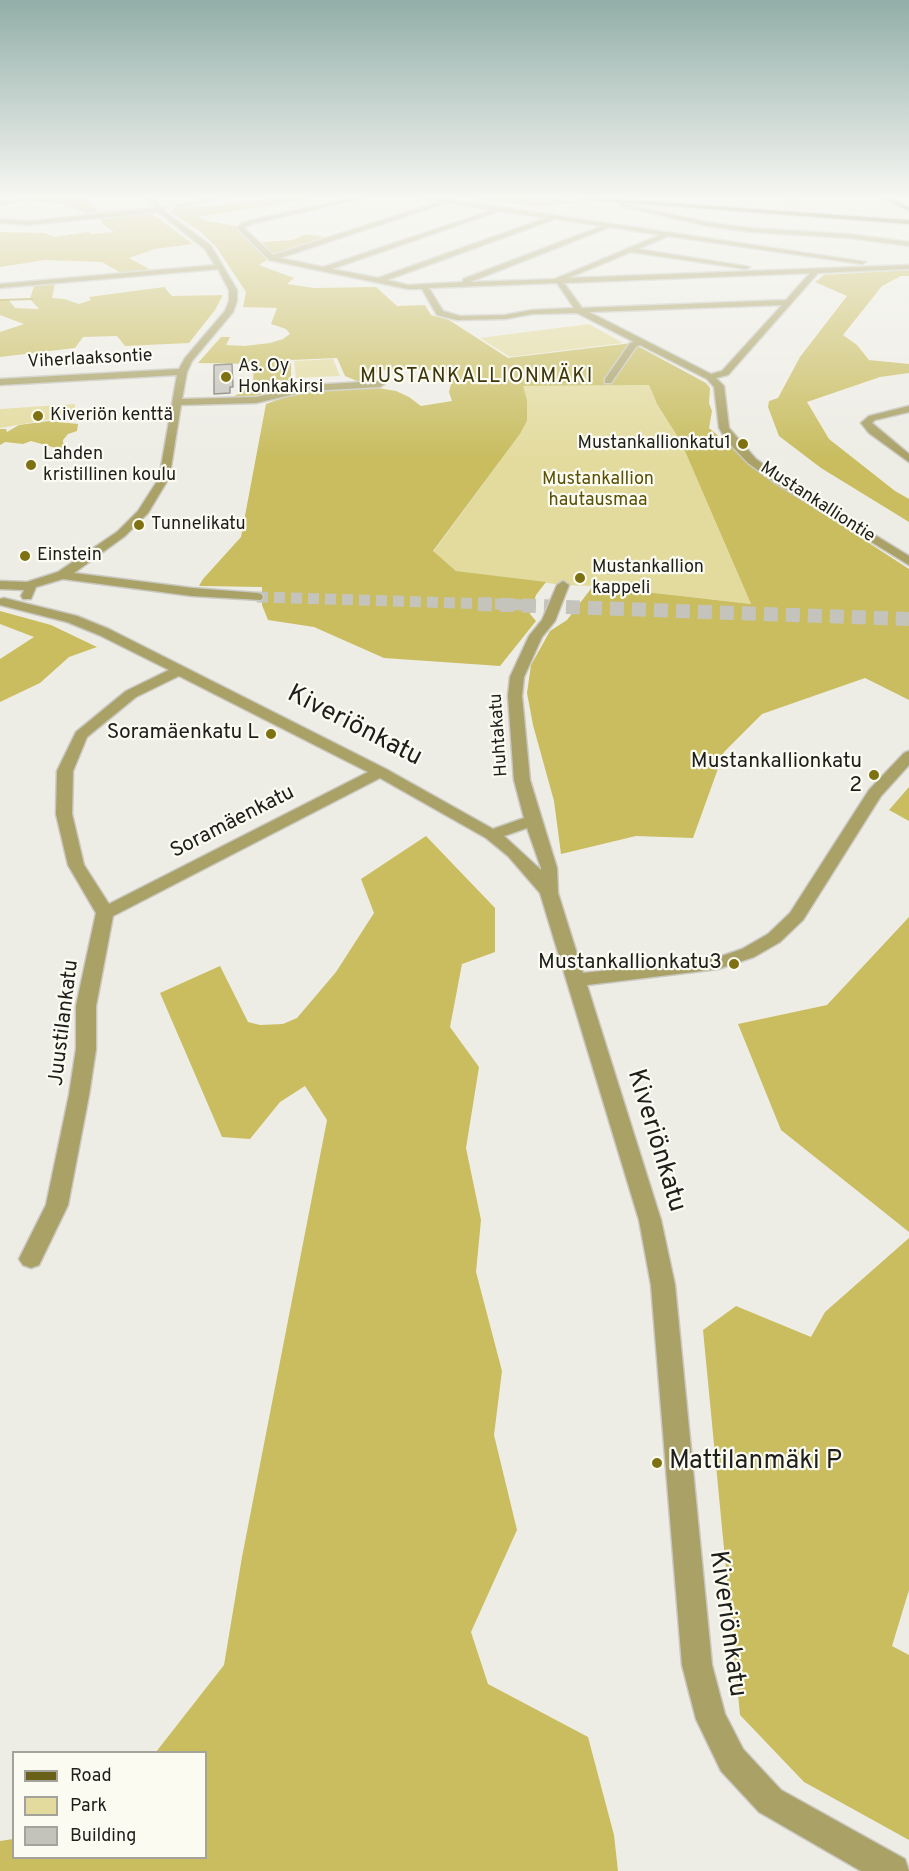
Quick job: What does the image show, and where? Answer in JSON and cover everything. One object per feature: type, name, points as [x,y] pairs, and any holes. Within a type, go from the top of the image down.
[{"type":"street","points":[[0,286],[31,283]]},
{"type":"street","points":[[2,602],[23,598],[29,589],[62,575],[121,534],[142,513],[161,483],[182,372],[188,360],[229,312],[233,290],[229,283]]},
{"type":"street","points":[[388,283],[425,288],[526,283]]},
{"type":"street","points":[[457,286],[461,283]]},
{"type":"street","points":[[561,283],[580,311],[710,377],[725,373],[804,283]]},
{"type":"street","points":[[425,288],[440,313],[452,318],[484,318],[532,312],[787,302]]},
{"type":"street","points":[[608,381],[633,345],[640,342]]},
{"type":"street","name":"Viherlaaksontie","points":[[0,382],[182,372]]},
{"type":"street","name":"Mustankalliontie","points":[[710,377],[719,386],[724,428],[730,438],[752,461],[781,482],[909,561]]},
{"type":"street","points":[[178,402],[256,400],[309,388],[380,384]]},
{"type":"street","points":[[909,409],[872,418],[866,423],[909,459]]},
{"type":"street","points":[[62,575],[192,592],[257,597]]},
{"type":"street","points":[[0,585],[18,584],[29,589]]},
{"type":"street","name":"Huhtakatu","points":[[549,893],[549,868],[522,780],[515,696],[517,677],[536,636],[548,621],[563,585]]},
{"type":"street","name":"Kiveriönkatu","points":[[29,589],[72,619]]},
{"type":"street","name":"Kiveriönkatu","points":[[2,602],[72,619],[104,632],[381,772],[492,835],[514,852],[538,877],[549,893],[650,1220],[663,1285],[697,1665],[711,1719],[732,1760],[770,1801],[893,1871]]},
{"type":"street","points":[[105,914],[76,865],[64,814],[65,771],[81,735],[131,694],[178,670]]},
{"type":"street","points":[[576,980],[718,963],[748,953],[774,938],[797,916],[875,793],[909,756]]},
{"type":"street","name":"Soramäenkatu","points":[[105,914],[381,772]]},
{"type":"street","points":[[492,835],[533,820]]},
{"type":"street","name":"Juustilankatu","points":[[31,1259],[57,1205],[79,1095],[86,1049],[86,1006],[105,914]]},
{"type":"green space","points":[[589,324],[623,343],[510,357],[480,338]]},
{"type":"green space","points":[[333,359],[340,376],[296,378],[294,361]]},
{"type":"green space","name":"Mustankallion hautausmaa","points":[[649,385],[657,404],[681,442],[751,604],[593,586],[563,585],[456,571],[433,552],[520,434],[527,421],[527,400],[522,386]]},
{"type":"green space","name":"Kiveriön kenttä","points":[[75,404],[75,418],[46,420],[0,428],[0,409]]},
{"type":"shaded area","points":[[55,283],[52,298],[79,304],[91,300],[89,297],[164,287],[172,296],[223,295],[215,310],[189,343],[125,346],[117,336],[83,337],[75,348],[0,357],[0,332],[24,324],[0,315],[0,300],[8,299],[15,308],[39,309],[30,299],[34,286]]},
{"type":"shaded area","points":[[240,283],[288,283],[314,288],[376,287],[397,306],[425,305],[431,315],[449,320],[508,358],[632,343],[706,383],[710,388],[709,403],[712,411],[709,428],[738,452],[750,466],[909,569],[909,700],[865,678],[762,714],[724,752],[693,838],[636,836],[561,854],[554,801],[533,725],[527,693],[531,665],[550,631],[567,620],[593,586],[751,604],[681,442],[657,404],[649,385],[523,386],[527,400],[527,421],[520,434],[433,551],[456,571],[546,582],[536,595],[530,614],[536,621],[500,666],[384,658],[314,627],[268,620],[262,605],[262,587],[199,586],[241,537],[266,404],[302,391],[361,385],[396,391],[421,406],[452,401],[449,392],[451,384],[447,375],[439,370],[381,370],[365,381],[357,381],[345,376],[337,358],[291,360],[289,390],[267,398],[232,399],[253,386],[254,364],[198,363],[221,337],[230,337],[226,345],[244,346],[270,343],[290,334],[286,329],[271,324],[277,308],[243,307],[246,292]]},
{"type":"shaded area","points":[[818,283],[887,283],[882,286],[843,335],[857,345],[869,360],[909,364],[909,373],[880,377],[807,402],[829,439],[895,491],[909,499],[909,522],[821,468],[779,436],[768,407],[769,401],[778,398],[800,357],[847,296]]},
{"type":"shaded area","points":[[49,421],[78,424],[77,431],[68,434],[63,440],[63,443],[67,445],[63,448],[31,441],[23,444],[5,442],[0,445],[0,429],[6,429],[7,432],[19,425]]},
{"type":"shaded area","points":[[0,611],[51,625],[97,647],[69,657],[40,683],[0,702],[0,659],[34,637],[0,624]]},
{"type":"shaded area","points":[[909,787],[909,821],[889,810]]},
{"type":"shaded area","points":[[426,836],[495,908],[495,952],[462,964],[450,1027],[479,1067],[466,1148],[481,1220],[476,1272],[502,1371],[494,1435],[517,1530],[471,1632],[488,1684],[588,1737],[614,1835],[618,1871],[0,1871],[0,1841],[12,1839],[12,1859],[207,1859],[207,1751],[157,1751],[224,1665],[242,1557],[327,1120],[305,1086],[280,1102],[250,1139],[222,1137],[160,993],[220,966],[248,1022],[260,1025],[283,1024],[297,1018],[336,972],[374,913],[361,879]]},
{"type":"shaded area","points":[[909,917],[909,1232],[781,1130],[738,1024],[827,1005]]},
{"type":"shaded area","points":[[909,1238],[909,1590],[892,1646],[909,1655],[909,1840],[804,1782],[740,1715],[703,1330],[736,1306],[811,1337],[825,1312]]},
{"type":"building","name":"As. Oy Honkakirsi","points":[[232,364],[233,387],[230,387],[230,393],[214,394],[214,365]]},
{"type":"waterway","points":[[0,300],[32,299]]},
{"type":"tunnel","points":[[257,597],[526,605]]},
{"type":"tunnel","points":[[478,604],[909,619]]},
{"type":"place","name":"As. Oy Honkakirsi","points":[[226,377]]},
{"type":"place","name":"Kiveriön kenttä","points":[[38,416]]},
{"type":"place","name":"Mustankallionkatu1","points":[[743,444]]},
{"type":"place","name":"Lahden kristillinen koulu","points":[[31,465]]},
{"type":"place","name":"Tunnelikatu","points":[[139,525]]},
{"type":"place","name":"Einstein","points":[[25,556]]},
{"type":"place","name":"Mustankallion kappeli","points":[[580,578]]},
{"type":"place","name":"Soramäenkatu L","points":[[271,734]]},
{"type":"place","name":"Mustankallionkatu 2","points":[[874,775]]},
{"type":"place","name":"Mustankallionkatu3","points":[[734,964]]},
{"type":"place","name":"Mattilanmäki P","points":[[657,1463]]},
{"type":"district","name":"MUSTANKALLIONMÄKI","points":[[477,378]]}]
